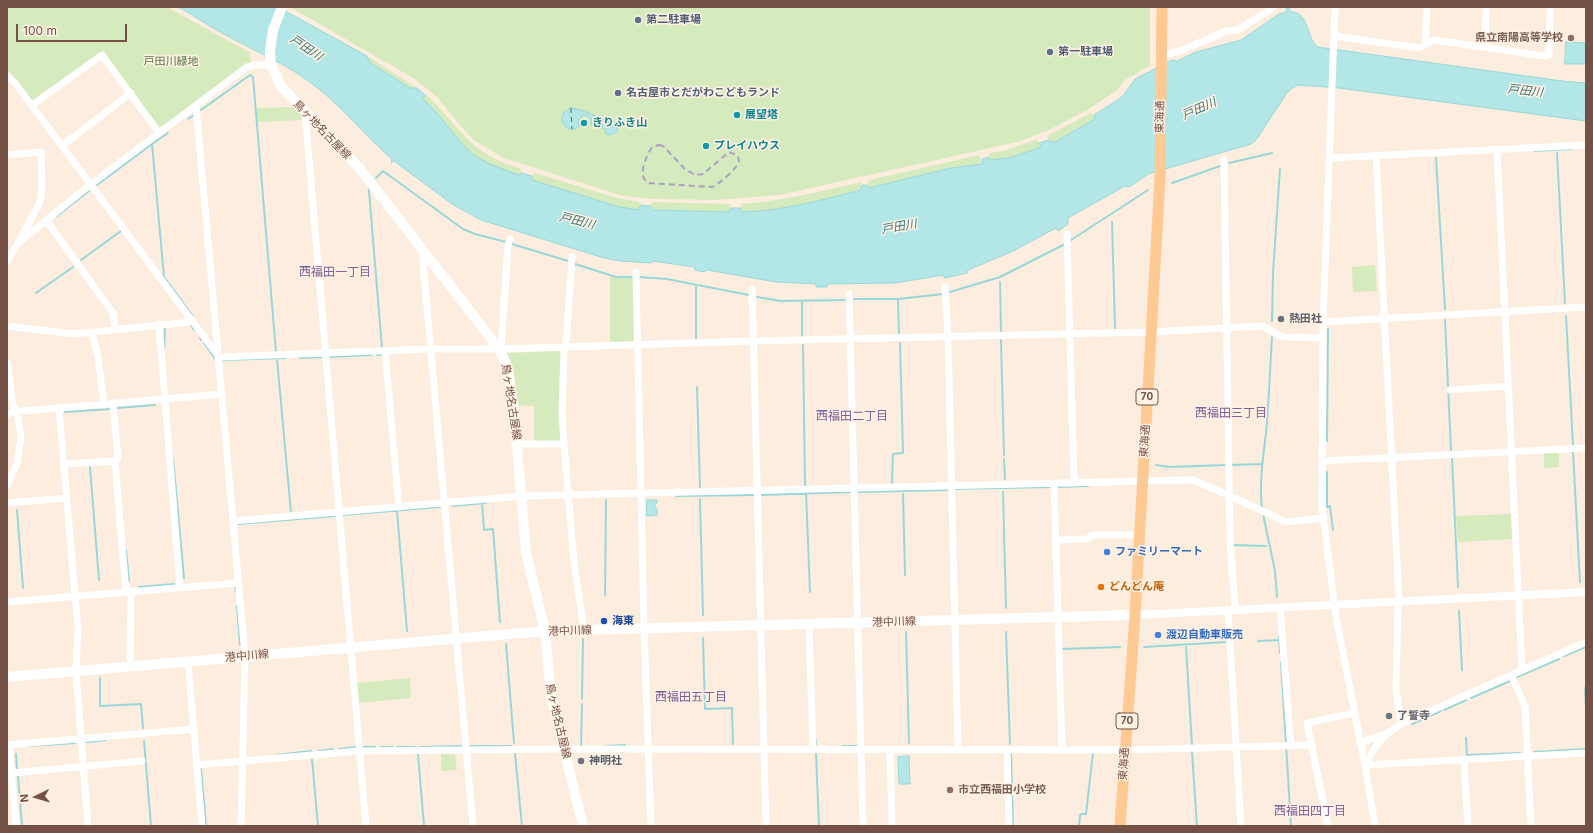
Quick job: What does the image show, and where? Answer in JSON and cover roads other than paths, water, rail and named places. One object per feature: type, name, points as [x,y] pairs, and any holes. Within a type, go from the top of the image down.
[{"type":"main road","name":"鳥ヶ地名古屋線","points":[[282,7],[273,30],[270,51],[271,65],[281,86],[304,112],[361,170],[422,251],[500,349],[508,369],[518,444],[526,553],[545,631],[549,682],[583,826]]},
{"type":"main road","name":"東海通","points":[[1120,826],[1135,615],[1160,179],[1162,7]]},
{"type":"main road","name":"港中川線","points":[[7,677],[545,631],[1135,615]]},
{"type":"street","points":[[1161,56],[1184,50],[1226,31],[1238,30],[1274,7]]},
{"type":"street","points":[[1335,7],[1330,93],[1330,158],[1323,322],[1322,462],[1324,518],[1335,605],[1375,826]]},
{"type":"street","points":[[1425,44],[1427,7]]},
{"type":"street","points":[[1485,48],[1486,7]]},
{"type":"street","points":[[1334,36],[1419,48],[1434,40],[1544,56],[1549,55],[1550,7]]},
{"type":"street","points":[[32,105],[102,55],[159,133]]},
{"type":"street","points":[[18,243],[91,184],[247,67],[256,65],[271,65]]},
{"type":"street","points":[[7,76],[15,83],[32,105],[219,357]]},
{"type":"street","points":[[62,145],[130,93]]},
{"type":"street","points":[[196,106],[245,656],[241,826]]},
{"type":"street","points":[[304,112],[366,826]]},
{"type":"street","points":[[1330,158],[1586,145]]},
{"type":"street","points":[[1497,150],[1520,596],[1522,670]]},
{"type":"street","points":[[7,155],[41,152],[42,189],[40,202],[7,260]]},
{"type":"street","points":[[1376,155],[1398,602],[1396,690],[1401,724]]},
{"type":"street","points":[[1224,160],[1228,494],[1236,748],[1241,826]]},
{"type":"street","points":[[46,220],[113,313],[115,329]]},
{"type":"street","points":[[1067,234],[1074,483]]},
{"type":"street","points":[[500,349],[510,239]]},
{"type":"street","points":[[422,251],[473,826]]},
{"type":"street","points":[[572,257],[566,347],[564,350],[562,414],[574,562],[584,630]]},
{"type":"street","points":[[636,272],[644,628],[651,826]]},
{"type":"street","points":[[945,287],[948,337],[958,749]]},
{"type":"street","points":[[752,289],[766,826]]},
{"type":"street","points":[[849,294],[863,826]]},
{"type":"street","points":[[1323,322],[1586,307]]},
{"type":"street","points":[[7,326],[74,334],[192,321]]},
{"type":"street","points":[[159,324],[180,588]]},
{"type":"street","points":[[219,357],[431,349],[638,346],[753,341],[1151,332],[1262,326],[1284,337],[1323,338]]},
{"type":"street","points":[[92,332],[98,357],[104,405]]},
{"type":"street","points":[[385,351],[399,507]]},
{"type":"street","points":[[7,363],[13,405],[17,412],[21,437],[17,464],[7,485]]},
{"type":"street","points":[[1450,390],[1509,386]]},
{"type":"street","points":[[7,415],[17,412],[222,394]]},
{"type":"street","points":[[113,404],[118,459],[115,461],[128,591],[130,667]]},
{"type":"street","points":[[59,409],[78,629],[76,672],[88,826]]},
{"type":"street","points":[[518,444],[564,444]]},
{"type":"street","points":[[1322,462],[1586,448]]},
{"type":"street","points":[[64,464],[115,461]]},
{"type":"street","points":[[233,522],[522,496],[1193,480],[1228,494],[1286,522],[1324,518]]},
{"type":"street","points":[[1054,483],[1062,749]]},
{"type":"street","points":[[7,503],[67,498]]},
{"type":"street","points":[[1056,540],[1087,539],[1093,535],[1139,535]]},
{"type":"street","points":[[7,602],[238,583]]},
{"type":"street","points":[[1135,615],[1586,592]]},
{"type":"street","points":[[1280,608],[1287,746]]},
{"type":"street","points":[[809,625],[813,750]]},
{"type":"street","points":[[1365,765],[1378,742],[1386,734],[1401,724],[1586,642]]},
{"type":"street","points":[[188,662],[202,826]]},
{"type":"street","points":[[1511,675],[1525,706],[1531,826]]},
{"type":"street","points":[[1328,826],[1307,722],[1354,713]]},
{"type":"street","points":[[16,826],[12,773],[8,745],[194,729]]},
{"type":"street","points":[[1360,743],[1386,734]]},
{"type":"street","points":[[197,766],[359,751],[564,749],[1125,750],[1312,745]]},
{"type":"street","points":[[890,749],[892,826]]},
{"type":"street","points":[[1008,750],[1010,826]]},
{"type":"street","points":[[1365,765],[1586,754]]},
{"type":"street","points":[[1464,760],[1468,826]]},
{"type":"street","points":[[12,773],[142,761]]},
{"type":"water","name":"戸田川","points":[[178,7],[278,7],[367,56],[370,63],[410,88],[417,88],[425,95],[423,99],[436,112],[463,145],[475,156],[492,165],[519,175],[522,173],[532,176],[532,180],[616,206],[638,210],[641,205],[650,206],[653,210],[729,212],[731,208],[740,208],[742,212],[772,210],[832,198],[861,190],[862,185],[867,185],[869,188],[951,168],[983,164],[982,159],[989,157],[990,160],[1009,158],[1041,147],[1039,143],[1048,140],[1050,142],[1055,142],[1095,119],[1094,115],[1122,97],[1135,79],[1172,60],[1177,61],[1196,52],[1241,40],[1279,14],[1286,12],[1287,7],[1289,7],[1291,12],[1302,16],[1311,38],[1318,47],[1562,81],[1586,83],[1586,121],[1339,88],[1298,85],[1287,93],[1256,140],[1251,144],[1148,174],[1129,187],[1125,186],[1068,218],[1068,224],[1058,231],[1056,228],[1011,252],[968,270],[967,273],[945,278],[943,275],[895,283],[828,284],[827,287],[816,287],[816,284],[776,282],[707,270],[704,272],[695,270],[694,267],[653,261],[651,263],[620,261],[604,258],[481,220],[452,204],[394,161],[391,163],[392,159],[345,112],[325,94],[296,72],[219,32]]},
{"type":"water","points":[[1566,42],[1586,43],[1586,64],[1565,64]]},
{"type":"water","points":[[571,108],[608,120],[613,120],[618,126],[617,132],[609,135],[605,133],[606,130],[602,127],[591,125],[591,119],[584,115],[579,119],[578,124],[580,126],[575,129],[566,127],[563,124],[562,115],[565,111]]},
{"type":"water","points":[[647,500],[657,500],[655,509],[657,509],[657,515],[647,516]]},
{"type":"water","points":[[909,756],[910,784],[899,784],[898,757]]},
{"type":"waterway","points":[[201,110],[250,75],[253,77],[276,352]]},
{"type":"waterway","points":[[188,119],[194,115]]},
{"type":"waterway","points":[[168,133],[152,144],[164,277],[192,315]]},
{"type":"waterway","points":[[97,185],[152,144]]},
{"type":"waterway","points":[[1534,151],[1572,149]]},
{"type":"waterway","points":[[1229,163],[1272,153]]},
{"type":"waterway","points":[[1557,153],[1565,303]]},
{"type":"waterway","points":[[1436,158],[1445,309]]},
{"type":"waterway","points":[[1172,183],[1220,166]]},
{"type":"waterway","points":[[1272,321],[1273,273],[1280,169]]},
{"type":"waterway","points":[[376,178],[383,171],[463,229],[475,234],[506,242]]},
{"type":"waterway","points":[[370,187],[369,191],[382,348]]},
{"type":"waterway","points":[[1071,240],[1148,190]]},
{"type":"waterway","points":[[57,216],[89,191]]},
{"type":"waterway","points":[[1112,222],[1115,328]]},
{"type":"waterway","points":[[81,260],[121,231]]},
{"type":"waterway","points":[[512,244],[568,261]]},
{"type":"waterway","points":[[950,292],[1000,277],[1065,244]]},
{"type":"waterway","points":[[575,264],[616,277],[632,277]]},
{"type":"waterway","points":[[36,293],[73,267]]},
{"type":"waterway","points":[[639,277],[667,279],[749,295]]},
{"type":"waterway","points":[[1000,282],[1001,331]]},
{"type":"waterway","points":[[696,286],[696,339]]},
{"type":"waterway","points":[[854,299],[898,299],[943,294]]},
{"type":"waterway","points":[[757,297],[781,301],[846,300]]},
{"type":"waterway","points":[[898,301],[899,334]]},
{"type":"waterway","points":[[802,302],[802,336]]},
{"type":"waterway","points":[[1566,316],[1573,445]]},
{"type":"waterway","points":[[1445,320],[1451,451]]},
{"type":"waterway","points":[[191,325],[194,330]]},
{"type":"waterway","points":[[164,349],[165,327]]},
{"type":"waterway","points":[[1327,441],[1328,329]]},
{"type":"waterway","points":[[1262,509],[1261,481],[1267,421],[1272,337]]},
{"type":"waterway","points":[[1001,340],[1004,455]]},
{"type":"waterway","points":[[204,343],[216,360]]},
{"type":"waterway","points":[[892,484],[893,454],[903,453],[900,343]]},
{"type":"waterway","points":[[803,345],[805,485]]},
{"type":"waterway","points":[[329,357],[372,355]]},
{"type":"waterway","points":[[377,355],[383,355]]},
{"type":"waterway","points":[[300,358],[322,357]]},
{"type":"waterway","points":[[223,360],[286,358]]},
{"type":"waterway","points":[[277,359],[291,513]]},
{"type":"waterway","points":[[697,387],[700,488]]},
{"type":"waterway","points":[[117,408],[155,405]]},
{"type":"waterway","points":[[65,412],[111,409]]},
{"type":"waterway","points":[[1573,452],[1580,582]]},
{"type":"waterway","points":[[173,458],[184,578]]},
{"type":"waterway","points":[[1452,458],[1458,587]]},
{"type":"waterway","points":[[1004,459],[1005,479]]},
{"type":"waterway","points":[[1231,465],[1262,464]]},
{"type":"waterway","points":[[1156,465],[1170,467],[1225,465]]},
{"type":"waterway","points":[[90,467],[99,580]]},
{"type":"waterway","points":[[1327,472],[1327,507],[1330,506],[1333,530]]},
{"type":"waterway","points":[[1058,487],[1088,486]]},
{"type":"waterway","points":[[955,489],[1051,487]]},
{"type":"waterway","points":[[857,492],[948,490]]},
{"type":"waterway","points":[[762,495],[851,492]]},
{"type":"waterway","points":[[1003,492],[1006,608]]},
{"type":"waterway","points":[[806,493],[810,592]]},
{"type":"waterway","points":[[903,494],[905,575]]},
{"type":"waterway","points":[[676,496],[755,495]]},
{"type":"waterway","points":[[700,499],[703,615]]},
{"type":"waterway","points":[[605,595],[606,500]]},
{"type":"waterway","points":[[482,503],[484,530],[493,529],[500,622]]},
{"type":"waterway","points":[[452,506],[486,503]]},
{"type":"waterway","points":[[343,515],[440,507]]},
{"type":"waterway","points":[[17,510],[23,588]]},
{"type":"waterway","points":[[397,511],[407,631]]},
{"type":"waterway","points":[[1263,514],[1275,571],[1277,597]]},
{"type":"waterway","points":[[238,524],[335,516]]},
{"type":"waterway","points":[[1232,545],[1266,546]]},
{"type":"waterway","points":[[126,550],[129,581]]},
{"type":"waterway","points":[[139,587],[174,584]]},
{"type":"waterway","points":[[235,587],[236,592]]},
{"type":"waterway","points":[[237,606],[240,645]]},
{"type":"waterway","points":[[1459,611],[1462,670]]},
{"type":"waterway","points":[[906,632],[909,743]]},
{"type":"waterway","points":[[1006,632],[1010,744]]},
{"type":"waterway","points":[[1279,636],[1280,653]]},
{"type":"waterway","points":[[703,638],[705,709],[732,708],[733,744]]},
{"type":"waterway","points":[[582,699],[583,639]]},
{"type":"waterway","points":[[1258,641],[1279,640]]},
{"type":"waterway","points":[[1144,647],[1226,642]]},
{"type":"waterway","points":[[506,644],[514,743]]},
{"type":"waterway","points":[[1062,649],[1120,647]]},
{"type":"waterway","points":[[1186,647],[1192,745]]},
{"type":"waterway","points":[[1564,656],[1586,647]]},
{"type":"waterway","points":[[1517,677],[1559,659]]},
{"type":"waterway","points":[[1281,662],[1291,826]]},
{"type":"waterway","points":[[100,678],[100,706],[141,704],[143,728]]},
{"type":"waterway","points":[[1471,698],[1510,681]]},
{"type":"waterway","points":[[1585,688],[1586,711]]},
{"type":"waterway","points":[[1444,710],[1466,700]]},
{"type":"waterway","points":[[582,704],[581,746],[583,746]]},
{"type":"waterway","points":[[1412,724],[1441,711]]},
{"type":"waterway","points":[[1466,738],[1467,755],[1520,753]]},
{"type":"waterway","points":[[87,742],[106,740]]},
{"type":"waterway","points":[[816,740],[816,745]]},
{"type":"waterway","points":[[144,741],[151,826]]},
{"type":"waterway","points":[[30,746],[75,743]]},
{"type":"waterway","points":[[605,746],[625,745]]},
{"type":"waterway","points":[[420,747],[461,746]]},
{"type":"waterway","points":[[469,746],[512,746]]},
{"type":"waterway","points":[[842,746],[857,746]]},
{"type":"waterway","points":[[339,749],[356,747]]},
{"type":"waterway","points":[[363,747],[375,747]]},
{"type":"waterway","points":[[381,747],[393,747]]},
{"type":"waterway","points":[[397,747],[416,747]]},
{"type":"waterway","points":[[318,751],[333,749]]},
{"type":"waterway","points":[[1534,752],[1586,749]]},
{"type":"waterway","points":[[276,755],[311,751]]},
{"type":"waterway","points":[[1192,752],[1197,826]]},
{"type":"waterway","points":[[1079,826],[1080,815],[1086,814],[1093,753]]},
{"type":"waterway","points":[[16,754],[17,770]]},
{"type":"waterway","points":[[418,754],[424,826]]},
{"type":"waterway","points":[[515,754],[522,826]]},
{"type":"waterway","points":[[816,754],[819,826]]},
{"type":"waterway","points":[[1011,754],[1013,826]]},
{"type":"waterway","points":[[312,759],[318,826]]},
{"type":"waterway","points":[[201,769],[206,826]]},
{"type":"waterway","points":[[18,776],[22,826]]},
{"type":"railway","points":[[659,145],[663,146],[685,169],[695,175],[703,174],[729,152],[737,155],[739,161],[728,176],[712,187],[648,183],[643,175],[644,166],[652,147],[659,145]]},
{"type":"place","name":"第二駐車場","points":[[638,20]]},
{"type":"place","name":"県立南陽高等学校","points":[[1571,38]]},
{"type":"place","name":"第一駐車場","points":[[1050,52]]},
{"type":"place","name":"名古屋市とだがわこどもランド","points":[[618,93]]},
{"type":"place","name":"展望塔","points":[[737,115]]},
{"type":"place","name":"きりふき山","points":[[584,123]]},
{"type":"place","name":"プレイハウス","points":[[706,146]]},
{"type":"place","name":"熱田社","points":[[1281,319]]},
{"type":"place","name":"ファミリーマート","points":[[1107,552]]},
{"type":"place","name":"どんどん庵","points":[[1101,587]]},
{"type":"place","name":"海東","points":[[604,621]]},
{"type":"place","name":"渡辺自動車販売","points":[[1158,635]]},
{"type":"place","name":"了誓寺","points":[[1389,716]]},
{"type":"place","name":"神明社","points":[[581,761]]},
{"type":"place","name":"市立西福田小学校","points":[[950,790]]},
{"type":"district","name":"西福田一丁目","points":[[335,272]]},
{"type":"district","name":"西福田三丁目","points":[[1231,413]]},
{"type":"district","name":"西福田二丁目","points":[[852,416]]},
{"type":"district","name":"西福田五丁目","points":[[691,697]]},
{"type":"district","name":"西福田四丁目","points":[[1310,811]]},
{"type":"park label","name":"戸田川緑地","points":[[171,62]]}]
